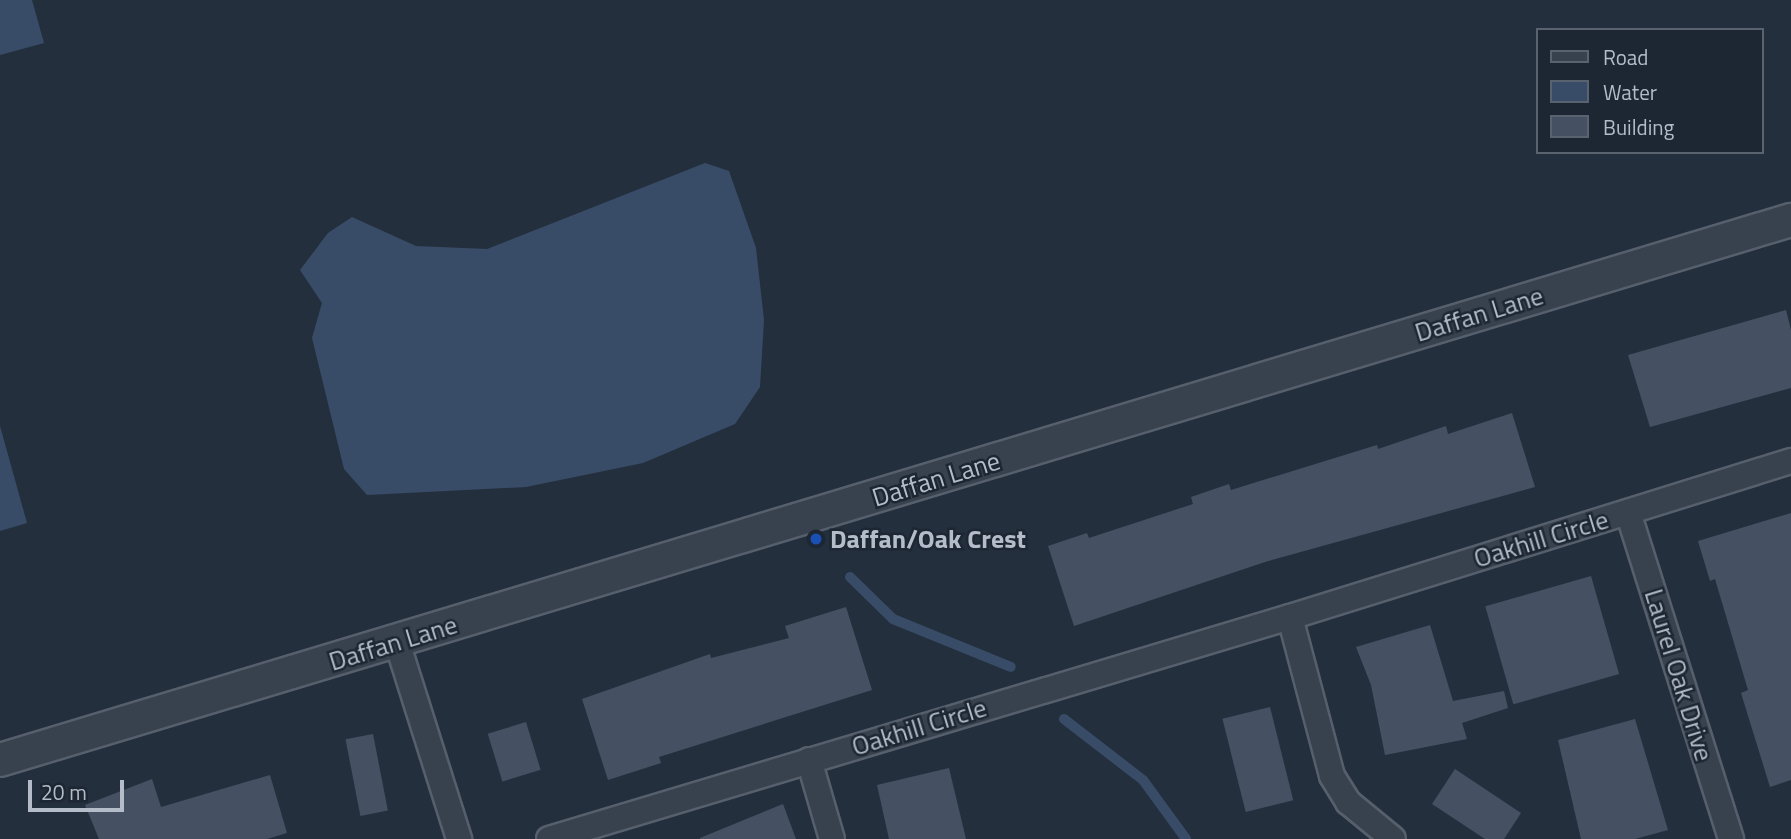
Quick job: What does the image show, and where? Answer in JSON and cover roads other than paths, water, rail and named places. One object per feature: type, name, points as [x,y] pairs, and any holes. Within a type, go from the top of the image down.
[{"type":"street","name":"Daffan Lane","points":[[0,760],[1791,220]]},
{"type":"street","name":"Oakhill Circle","points":[[549,839],[1290,617],[1791,461]]},
{"type":"street","name":"Laurel Oak Drive","points":[[1628,512],[1731,839]]},
{"type":"street","points":[[1290,617],[1332,776],[1348,802],[1393,839]]},
{"type":"street","points":[[397,642],[459,839]]},
{"type":"street","points":[[809,760],[832,839]]},
{"type":"water","points":[[0,0],[32,0],[44,43],[0,55]]},
{"type":"water","points":[[705,163],[729,171],[756,248],[764,320],[760,387],[735,424],[643,463],[526,487],[367,495],[344,469],[312,338],[322,303],[300,270],[328,233],[352,217],[416,246],[487,249]]},
{"type":"water","points":[[0,426],[27,523],[0,531]]},
{"type":"waterway","points":[[850,577],[893,619],[1011,667]]},
{"type":"waterway","points":[[1064,719],[1143,780],[1186,839]]},
{"type":"place","name":"Daffan/Oak Crest","points":[[816,539]]}]
